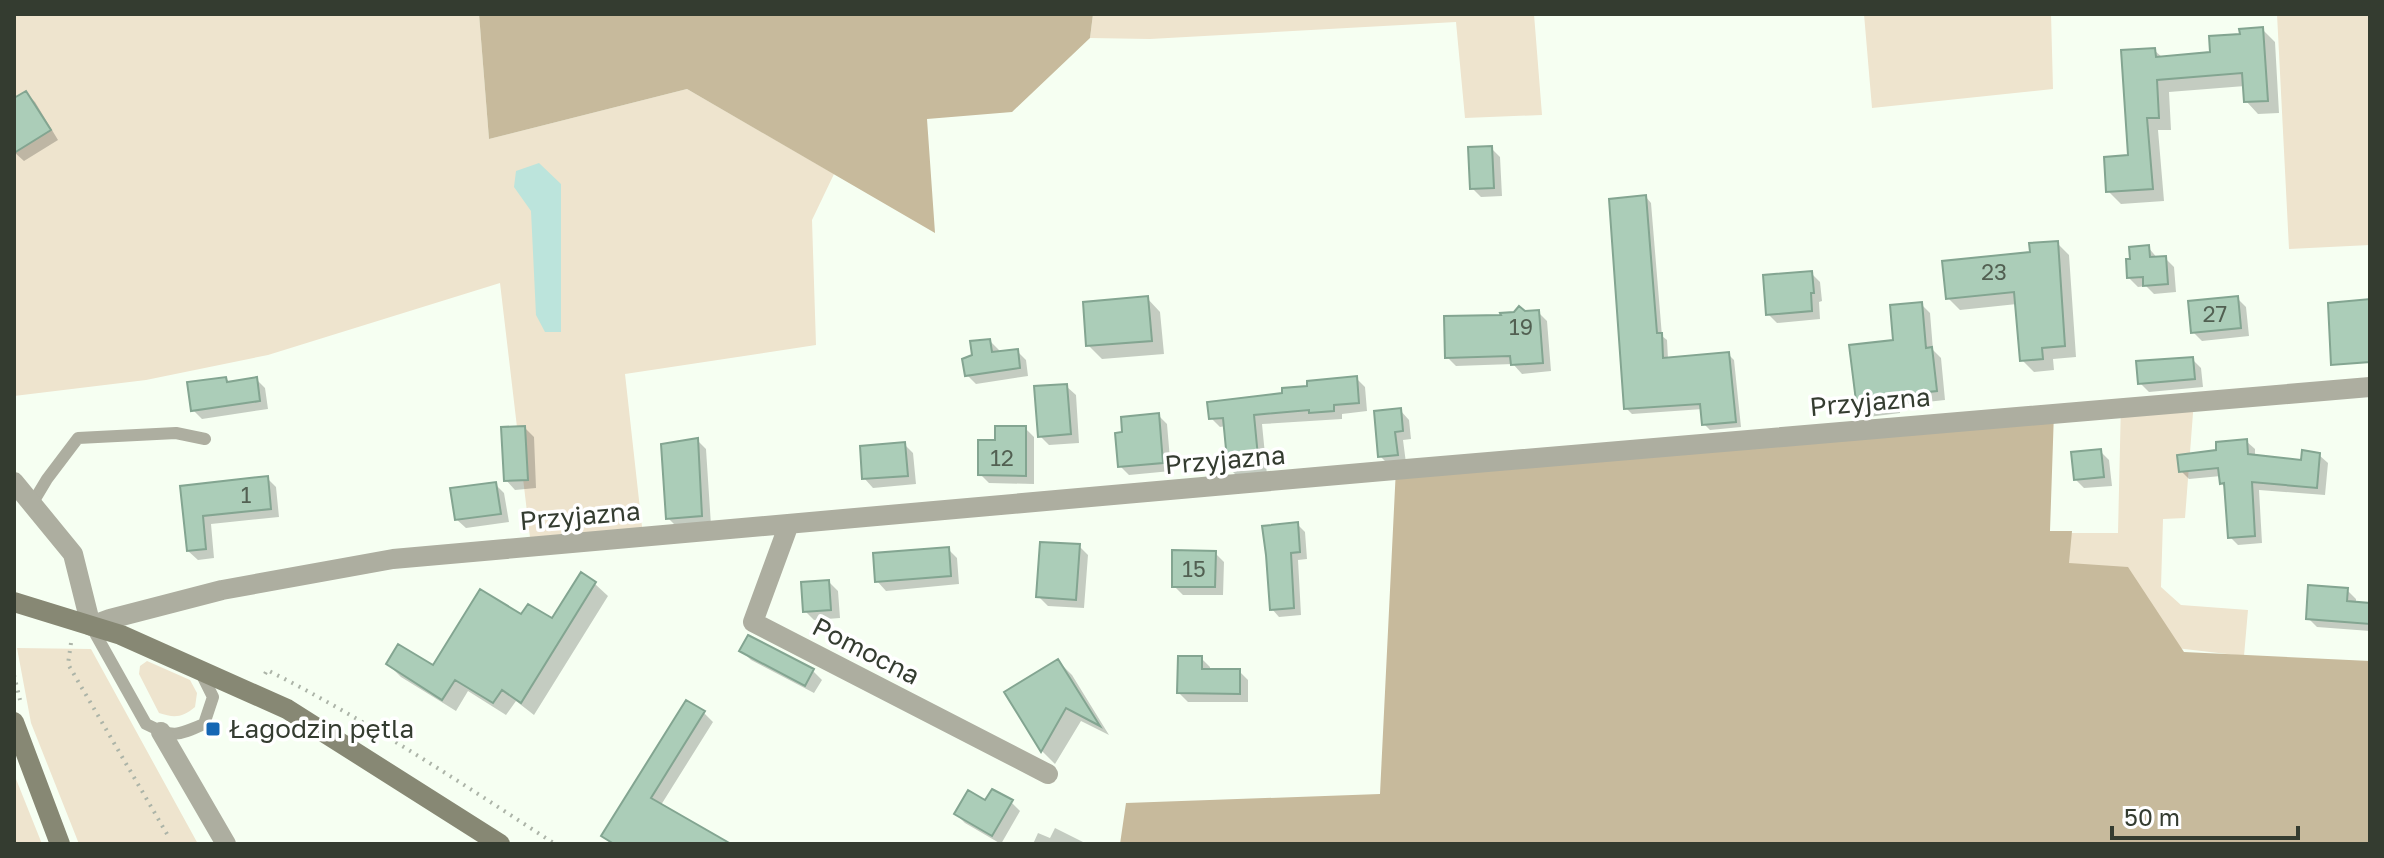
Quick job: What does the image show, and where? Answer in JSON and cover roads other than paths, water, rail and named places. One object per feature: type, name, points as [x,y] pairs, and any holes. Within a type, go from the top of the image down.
[{"type":"street","name":"Przyjazna","points":[[83,623],[222,590],[393,559],[2370,387]]},
{"type":"street","points":[[14,482],[73,554],[83,623]]},
{"type":"street","name":"Pomocna","points":[[789,524],[753,622],[1048,774]]},
{"type":"street","points":[[14,602],[121,635],[287,709],[500,844]]},
{"type":"street","points":[[14,722],[60,844]]},
{"type":"street","points":[[161,732],[226,844]]},
{"type":"lane","points":[[32,504],[78,438],[176,433],[205,439]]},
{"type":"lane","points":[[83,623],[146,724],[161,732],[179,735],[204,724],[213,697],[200,671]]},
{"type":"water","points":[[539,163],[561,184],[561,332],[545,332],[536,315],[531,211],[514,187],[516,171]]},
{"type":"place","name":"Łagodzin pętla","points":[[213,729]]}]
